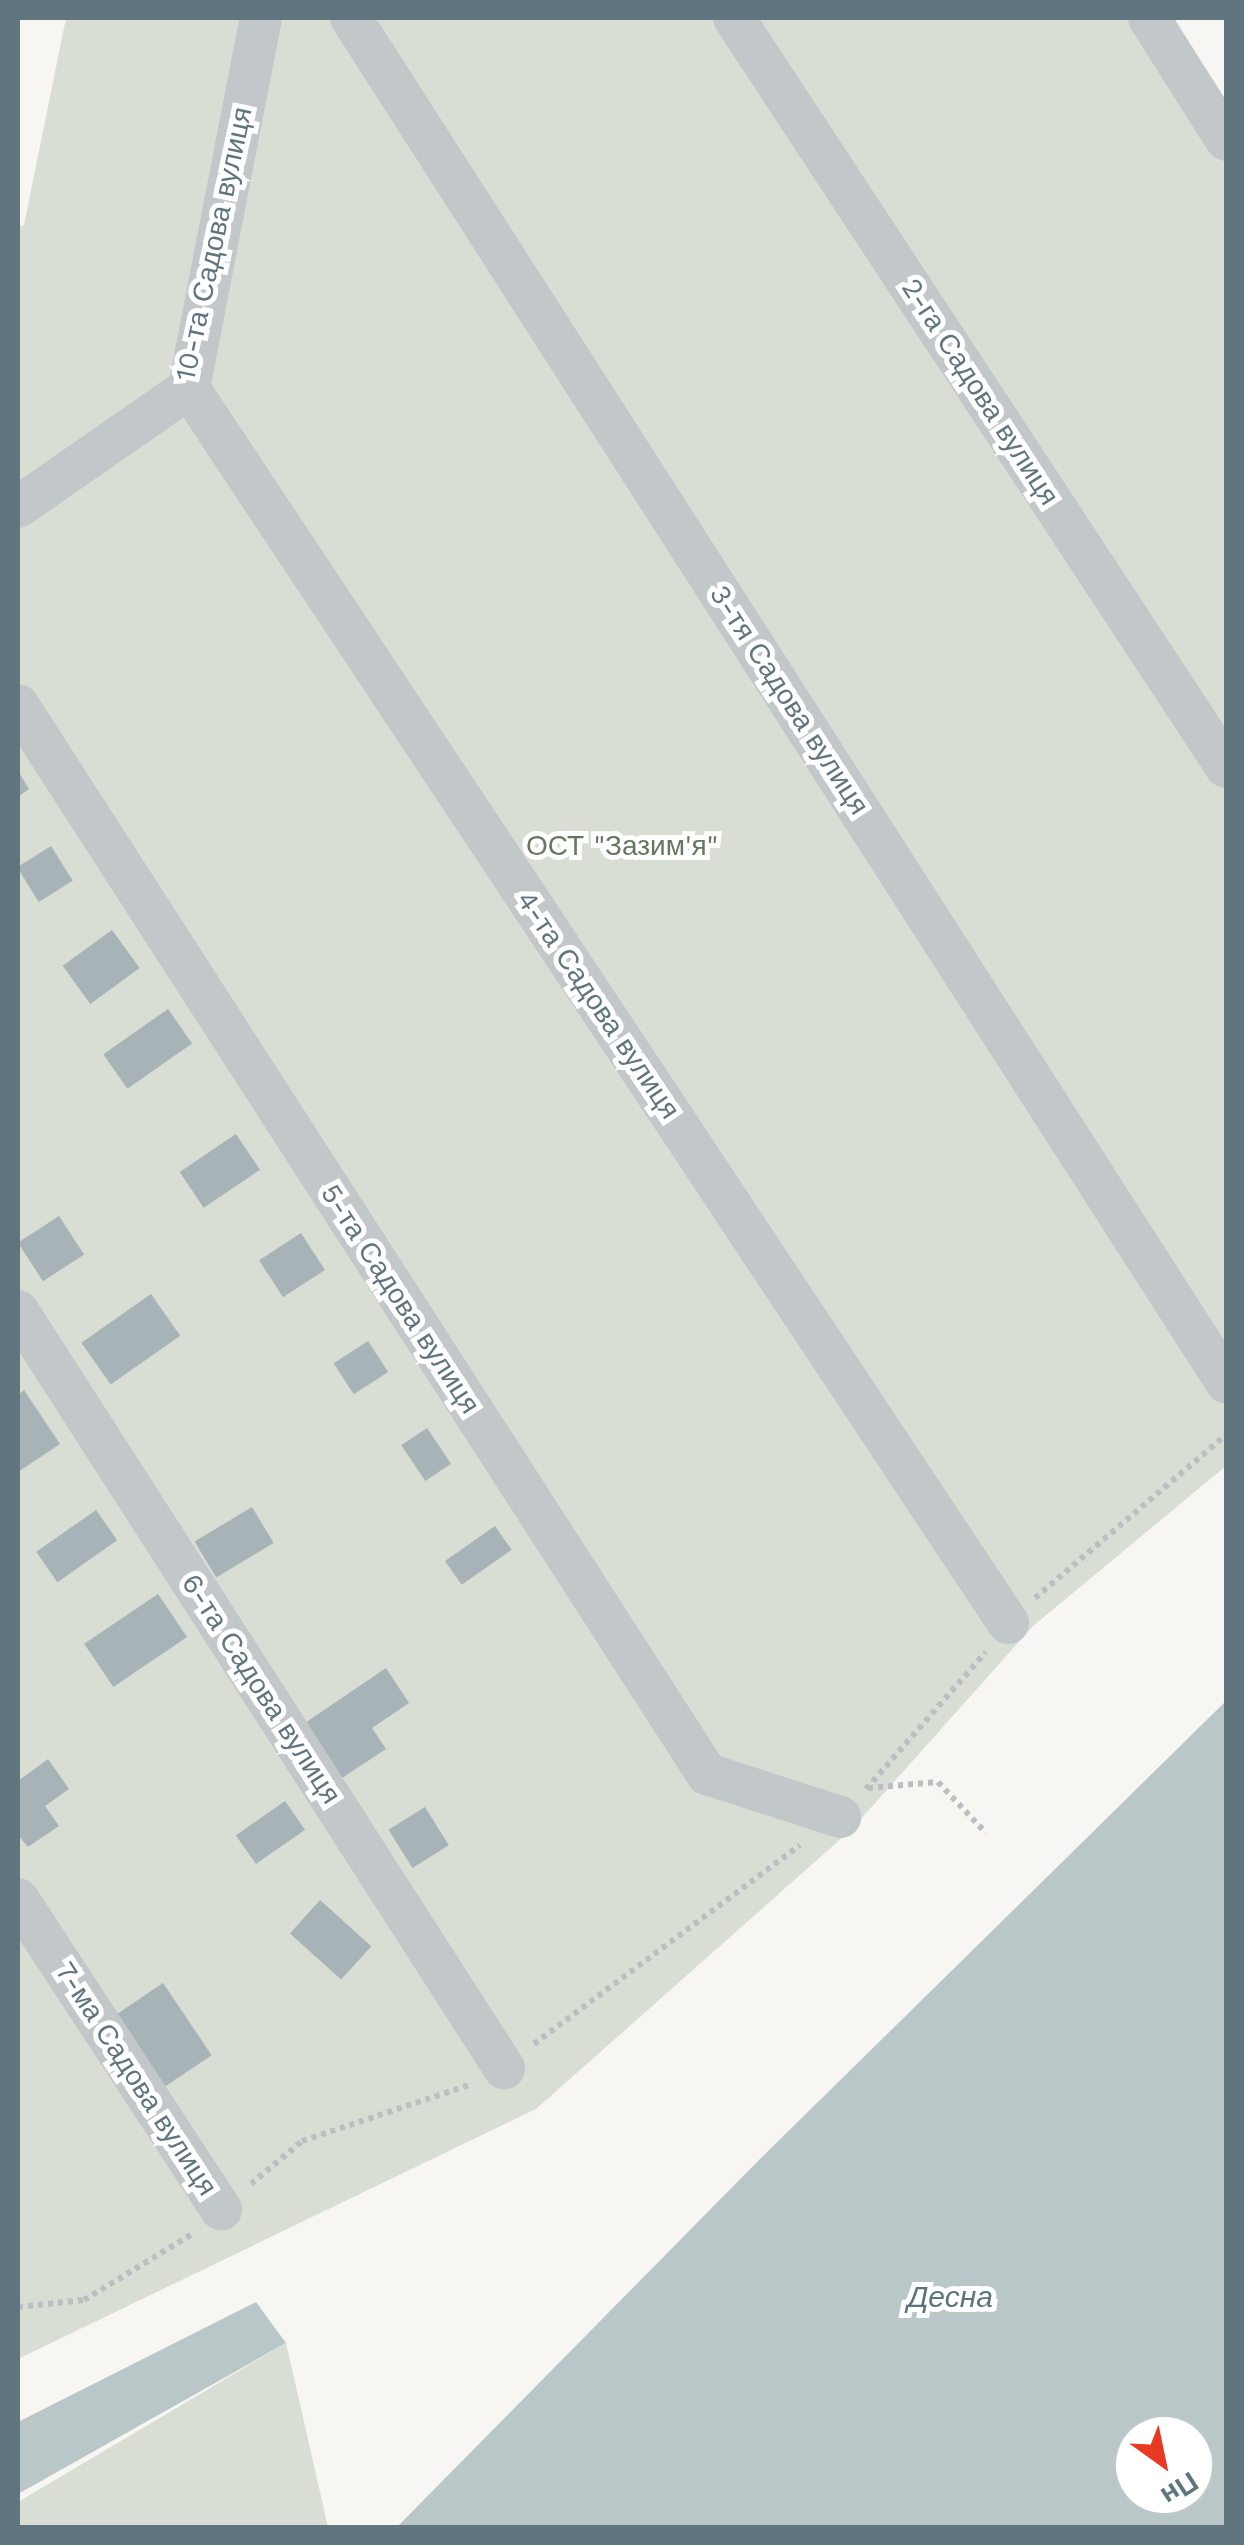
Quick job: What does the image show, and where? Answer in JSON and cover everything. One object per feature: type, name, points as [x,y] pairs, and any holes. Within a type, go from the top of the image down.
[{"type":"street","name":"10-та Садова вулиця","points":[[18,507],[189,388],[261,18]]},
{"type":"street","name":"3-тя Садова вулиця","points":[[351,18],[1226,1382]]},
{"type":"street","name":"2-га Садова вулиця","points":[[734,18],[1226,767]]},
{"type":"street","points":[[1148,18],[1226,140]]},
{"type":"street","name":"4-та Садова вулиця","points":[[189,388],[1008,1623]]},
{"type":"street","name":"5-та Садова вулиця","points":[[18,705],[706,1774],[853,1803]]},
{"type":"street","name":"6-та Садова вулиця","points":[[18,1311],[504,2068]]},
{"type":"street","name":"7-ма Садова вулиця","points":[[18,1900],[221,2208]]},
{"type":"path","points":[[18,2307],[84,2300],[171,2251],[302,2141],[438,2100],[504,2068],[853,1803],[941,1711],[1008,1623],[1086,1548],[1226,1435]]},
{"type":"path","points":[[853,1803],[938,1782],[986,1833]]},
{"type":"green space","name":"ОСТ \"Зазим'я\"","points":[[66,18],[1166,18],[1226,112],[1226,1466],[1033,1626],[852,1829],[536,2109],[18,2359],[18,226],[24,225]]},
{"type":"green space","points":[[286,2343],[328,2527],[18,2527],[18,2502]]},
{"type":"water","name":"Десна","points":[[1226,1701],[1226,2527],[397,2527],[760,2159]]},
{"type":"water","points":[[256,2302],[286,2343],[18,2494],[18,2422]]},
{"type":"building","points":[[18,771],[29,789],[18,797]]},
{"type":"building","points":[[51,846],[73,881],[39,902],[18,867]]},
{"type":"building","points":[[112,930],[140,968],[90,1004],[63,966]]},
{"type":"building","points":[[168,1009],[192,1043],[127,1089],[103,1054]]},
{"type":"building","points":[[236,1134],[260,1170],[204,1208],[180,1172]]},
{"type":"building","points":[[59,1216],[84,1255],[43,1281],[18,1243]]},
{"type":"building","points":[[301,1233],[325,1270],[283,1297],[259,1260]]},
{"type":"building","points":[[151,1294],[180,1336],[111,1385],[81,1343]]},
{"type":"building","points":[[368,1341],[388,1372],[354,1394],[334,1363]]},
{"type":"building","points":[[24,1390],[60,1444],[18,1472],[18,1395]]},
{"type":"building","points":[[427,1428],[451,1464],[425,1481],[401,1445]]},
{"type":"building","points":[[252,1507],[274,1543],[216,1578],[195,1542]]},
{"type":"building","points":[[96,1510],[117,1540],[57,1582],[36,1552]]},
{"type":"building","points":[[495,1526],[512,1550],[462,1585],[445,1561]]},
{"type":"building","points":[[158,1594],[187,1637],[113,1687],[84,1644]]},
{"type":"building","points":[[386,1668],[409,1703],[372,1728],[386,1749],[342,1778],[305,1723]]},
{"type":"building","points":[[48,1759],[69,1789],[45,1806],[59,1826],[28,1847],[18,1835],[18,1781]]},
{"type":"building","points":[[285,1801],[305,1830],[256,1864],[236,1835]]},
{"type":"building","points":[[425,1807],[449,1845],[412,1868],[389,1830]]},
{"type":"building","points":[[320,1900],[371,1946],[341,1980],[290,1933]]},
{"type":"building","points":[[163,1983],[212,2055],[159,2090],[111,2018]]}]
